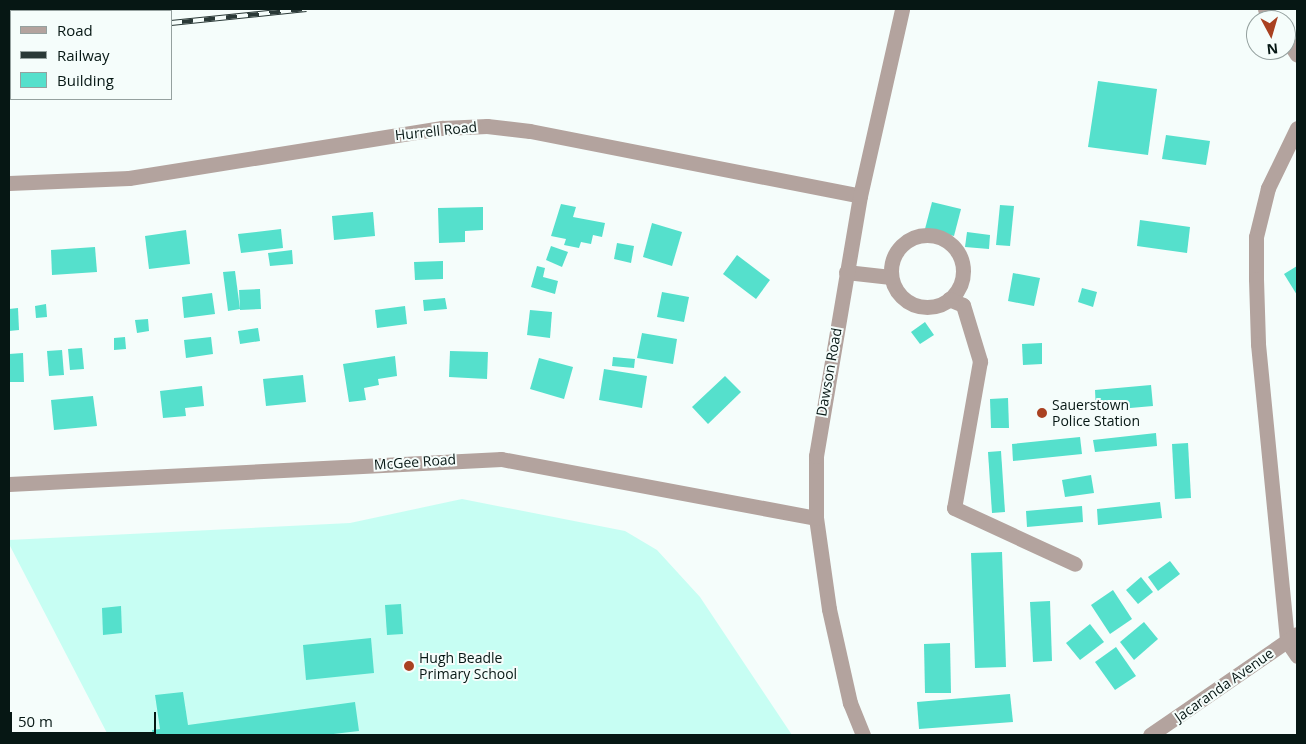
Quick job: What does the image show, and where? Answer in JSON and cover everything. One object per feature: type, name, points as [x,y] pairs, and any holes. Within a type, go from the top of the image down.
[{"type":"street","name":"Dawson Road","points":[[863,735],[850,703],[829,609],[816,518],[816,456],[822,409],[860,196],[902,9]]},
{"type":"street","name":"Hurrell Road","points":[[9,183],[129,178],[442,128],[486,126],[530,131],[860,196]]},
{"type":"street","points":[[1297,128],[1268,188],[1256,237],[1258,344],[1292,638],[1297,656]]},
{"type":"street","points":[[940,238],[953,246],[961,259],[963,274],[959,288],[950,299],[936,306],[921,307],[907,302],[891,277],[892,262],[899,248],[911,239],[940,238]]},
{"type":"street","points":[[846,272],[891,277]]},
{"type":"street","points":[[950,299],[963,305],[980,361],[954,508],[1075,564]]},
{"type":"street","name":"McGee Road","points":[[9,484],[501,459],[816,518]]},
{"type":"street","name":"Jacaranda Avenue","points":[[1150,735],[1292,638]]},
{"type":"shaded area","name":"Hugh Beadle Primary School","points":[[462,499],[625,531],[657,550],[700,597],[792,735],[108,735],[9,544],[9,540],[350,523]]},
{"type":"building","points":[[1098,81],[1157,89],[1148,155],[1088,147]]},
{"type":"building","points":[[1166,135],[1210,141],[1206,165],[1162,159]]},
{"type":"building","points":[[932,202],[961,209],[954,236],[925,229]]},
{"type":"building","points":[[561,204],[576,207],[573,217],[605,223],[602,237],[593,235],[591,244],[581,242],[579,248],[564,245],[566,239],[551,236]]},
{"type":"building","points":[[1000,205],[1014,206],[1010,246],[996,245]]},
{"type":"building","points":[[483,207],[483,230],[465,231],[465,242],[439,243],[438,208]]},
{"type":"building","points":[[373,212],[375,236],[334,240],[332,216]]},
{"type":"building","points":[[1140,220],[1190,227],[1187,253],[1137,246]]},
{"type":"building","points":[[652,223],[682,232],[672,266],[643,257]]},
{"type":"building","points":[[281,229],[283,248],[241,253],[238,234]]},
{"type":"building","points":[[186,230],[190,264],[149,269],[145,236]]},
{"type":"building","points":[[967,232],[990,235],[989,249],[965,247]]},
{"type":"building","points":[[617,243],[634,246],[631,263],[614,259]]},
{"type":"building","points":[[551,246],[568,252],[562,267],[546,260]]},
{"type":"building","points":[[95,247],[97,272],[52,275],[51,250]]},
{"type":"building","points":[[292,250],[293,264],[270,266],[268,253]]},
{"type":"building","points":[[737,255],[770,280],[756,299],[723,274]]},
{"type":"building","points":[[443,261],[443,279],[415,280],[414,262]]},
{"type":"building","points":[[537,266],[545,268],[543,277],[558,281],[555,294],[531,287]]},
{"type":"building","points":[[1297,266],[1297,295],[1284,274]]},
{"type":"building","points":[[235,271],[240,309],[228,311],[223,272]]},
{"type":"building","points":[[1013,273],[1040,278],[1034,306],[1008,301]]},
{"type":"building","points":[[1082,288],[1097,292],[1093,307],[1078,302]]},
{"type":"building","points":[[260,289],[261,309],[240,310],[239,290]]},
{"type":"building","points":[[662,292],[689,297],[684,322],[657,317]]},
{"type":"building","points":[[212,293],[215,314],[184,318],[182,297]]},
{"type":"building","points":[[445,298],[447,309],[424,311],[423,300]]},
{"type":"building","points":[[46,304],[47,317],[36,318],[35,306]]},
{"type":"building","points":[[405,306],[407,324],[377,328],[375,310]]},
{"type":"building","points":[[18,308],[19,330],[9,331],[9,309]]},
{"type":"building","points":[[530,310],[552,312],[550,338],[527,335]]},
{"type":"building","points":[[148,319],[149,331],[137,333],[135,320]]},
{"type":"building","points":[[925,322],[934,335],[920,344],[911,332]]},
{"type":"building","points":[[258,328],[260,341],[240,344],[238,331]]},
{"type":"building","points":[[642,333],[677,339],[673,364],[637,358]]},
{"type":"building","points":[[125,337],[126,349],[114,350],[114,338]]},
{"type":"building","points":[[211,337],[213,354],[186,358],[184,340]]},
{"type":"building","points":[[1042,343],[1042,364],[1023,365],[1022,344]]},
{"type":"building","points":[[82,348],[84,369],[70,370],[68,349]]},
{"type":"building","points":[[62,350],[64,375],[49,376],[47,351]]},
{"type":"building","points":[[450,351],[488,352],[487,379],[449,377]]},
{"type":"building","points":[[23,353],[24,382],[9,382],[9,354]]},
{"type":"building","points":[[395,356],[397,376],[378,379],[379,385],[364,388],[366,400],[349,402],[343,364]]},
{"type":"building","points":[[613,357],[635,359],[634,368],[612,366]]},
{"type":"building","points":[[539,358],[573,367],[564,399],[530,389]]},
{"type":"building","points":[[604,369],[647,376],[642,408],[599,400]]},
{"type":"building","points":[[303,375],[306,402],[266,406],[263,379]]},
{"type":"building","points":[[725,376],[741,392],[708,424],[692,407]]},
{"type":"building","points":[[1151,385],[1153,406],[1096,411],[1095,390]]},
{"type":"building","points":[[202,386],[204,406],[185,408],[186,416],[163,418],[160,391]]},
{"type":"building","points":[[93,396],[97,426],[54,430],[51,400]]},
{"type":"building","points":[[1008,398],[1009,428],[991,428],[990,399]]},
{"type":"building","points":[[1156,433],[1157,446],[1095,452],[1093,440]]},
{"type":"building","points":[[1080,437],[1082,454],[1013,461],[1012,444]]},
{"type":"building","points":[[1188,443],[1191,498],[1175,499],[1172,444]]},
{"type":"building","points":[[1001,451],[1005,512],[992,513],[988,452]]},
{"type":"building","points":[[1091,475],[1094,493],[1065,497],[1062,480]]},
{"type":"building","points":[[1160,502],[1162,518],[1098,525],[1097,509]]},
{"type":"building","points":[[1082,506],[1083,522],[1027,527],[1026,511]]},
{"type":"building","points":[[1002,552],[1006,667],[975,668],[971,553]]},
{"type":"building","points":[[1170,561],[1180,574],[1158,591],[1148,577]]},
{"type":"building","points":[[1141,577],[1153,592],[1138,604],[1126,590]]},
{"type":"building","points":[[1113,590],[1132,619],[1110,634],[1091,605]]},
{"type":"building","points":[[1050,601],[1052,661],[1033,662],[1030,602]]},
{"type":"building","points":[[401,604],[403,634],[387,635],[385,605]]},
{"type":"building","points":[[121,606],[122,633],[103,635],[102,608]]},
{"type":"building","points":[[1144,622],[1158,639],[1134,660],[1120,642]]},
{"type":"building","points":[[1090,624],[1104,642],[1080,660],[1066,643]]},
{"type":"building","points":[[371,638],[374,673],[306,680],[303,645]]},
{"type":"building","points":[[950,643],[951,693],[925,693],[924,644]]},
{"type":"building","points":[[1116,647],[1136,676],[1115,690],[1095,662]]},
{"type":"building","points":[[183,692],[188,725],[355,702],[359,731],[325,735],[153,735],[152,730],[160,729],[155,695]]},
{"type":"building","points":[[1010,694],[1013,722],[919,729],[917,702]]},
{"type":"railway","points":[[64,9],[127,9]]},
{"type":"railway","points":[[172,23],[306,9]]},
{"type":"place","name":"Sauerstown Police Station","points":[[1042,413]]},
{"type":"place","name":"Hugh Beadle Primary School","points":[[409,666]]}]
